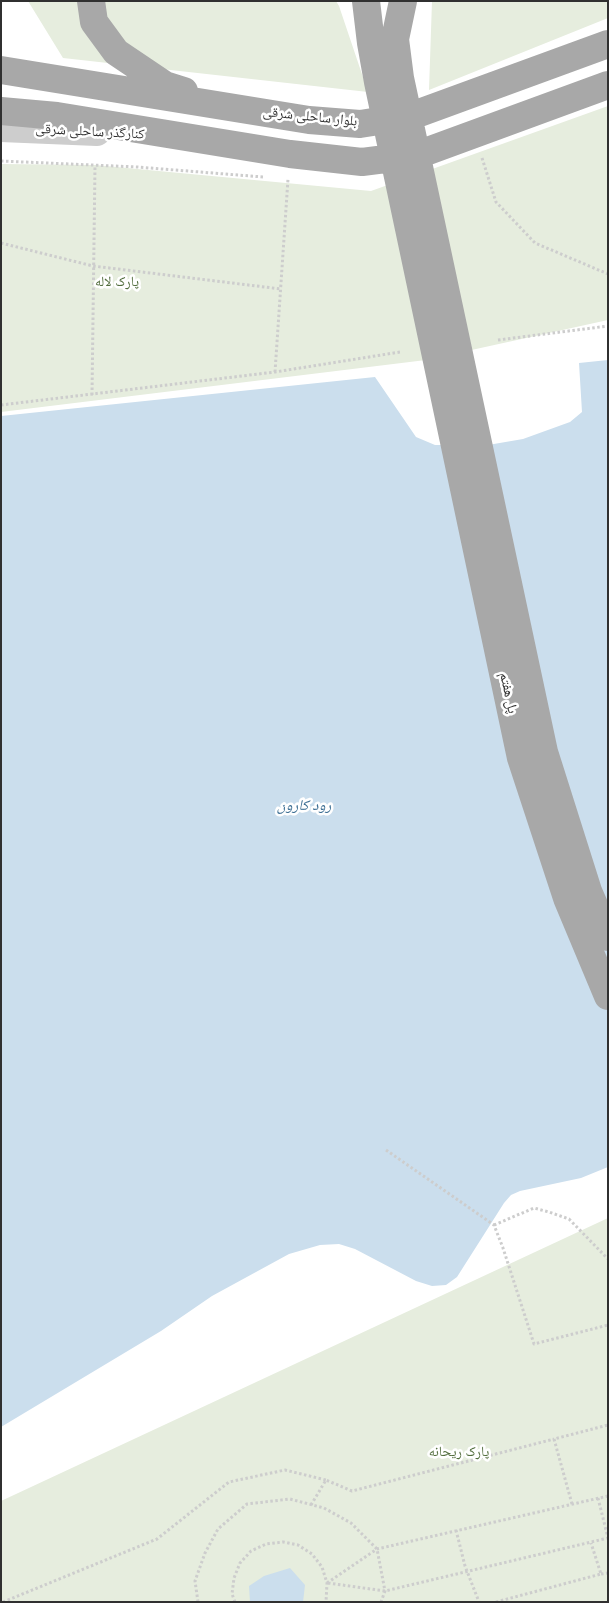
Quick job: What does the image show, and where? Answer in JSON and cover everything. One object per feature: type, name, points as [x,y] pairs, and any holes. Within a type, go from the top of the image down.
[{"type":"main road","points":[[90,1],[94,22],[116,52],[165,85],[247,110]]},
{"type":"main road","points":[[352,1],[370,43],[389,80],[452,379]]},
{"type":"main road","points":[[366,1],[370,43]]},
{"type":"main road","points":[[389,80],[403,1]]},
{"type":"main road","name":"بلوار ساحلی شرقی","points":[[1,70],[309,120],[360,124],[410,116],[608,44]]},
{"type":"main road","points":[[1,112],[57,116],[179,136],[289,167],[362,162],[418,155],[608,85]]},
{"type":"main road","name":"پل هفتم","points":[[452,379],[544,752],[588,891],[608,937]]},
{"type":"main road","name":"پل هفتم","points":[[452,379],[522,758],[567,898],[608,996]]},
{"type":"street","name":"کنارگذر ساحلی شرقی","points":[[1,128],[179,136]]},
{"type":"path","points":[[475,134],[496,202],[535,243],[608,274]]},
{"type":"path","points":[[1,161],[95,165],[269,178]]},
{"type":"path","points":[[92,395],[95,165]]},
{"type":"path","points":[[279,179],[289,167]]},
{"type":"path","points":[[275,372],[289,167]]},
{"type":"path","points":[[1,243],[93,266],[281,289]]},
{"type":"path","points":[[498,340],[608,326]]},
{"type":"path","points":[[1,405],[275,372],[400,352]]},
{"type":"path","points":[[386,1150],[494,1225],[534,1344],[608,1325]]},
{"type":"path","points":[[494,1225],[534,1208],[569,1219],[608,1258]]},
{"type":"path","points":[[3,1602],[157,1539],[228,1482],[285,1470],[326,1480],[352,1491],[608,1424]]},
{"type":"path","points":[[554,1439],[572,1504]]},
{"type":"path","points":[[311,1505],[326,1480]]},
{"type":"path","points":[[328,1583],[377,1549],[608,1496]]},
{"type":"path","points":[[328,1583],[385,1591],[608,1538],[598,1498]]},
{"type":"path","points":[[198,1602],[196,1581],[205,1553],[218,1529],[247,1504],[290,1499],[324,1508],[351,1523],[377,1549],[385,1591],[381,1602]]},
{"type":"path","points":[[456,1530],[479,1602]]},
{"type":"path","points":[[235,1602],[232,1594],[234,1578],[240,1563],[252,1551],[266,1544],[283,1542],[298,1545],[312,1554],[322,1567],[328,1583],[326,1602]]},
{"type":"path","points":[[591,1543],[601,1574]]},
{"type":"path","points":[[496,1602],[608,1572]]},
{"type":"green space","points":[[28,1],[336,1],[368,92],[63,58]]},
{"type":"green space","points":[[432,1],[608,1],[608,18],[429,90]]},
{"type":"green space","name":"پارک لاله","points":[[608,106],[608,320],[426,360],[1,412],[1,164],[95,165],[371,191]]},
{"type":"green space","name":"پارک ریحانه","points":[[608,1218],[608,1602],[1,1602],[1,1501]]},
{"type":"water","name":"رود کارون","points":[[608,360],[608,1167],[581,1178],[520,1191],[511,1195],[457,1277],[446,1285],[432,1286],[416,1281],[355,1249],[339,1244],[320,1245],[289,1254],[212,1296],[161,1331],[1,1427],[1,416],[375,377],[416,437],[435,445],[488,445],[523,439],[570,422],[582,412],[579,363]]},
{"type":"water","points":[[290,1568],[305,1585],[303,1602],[250,1602],[249,1586],[264,1576]]}]
